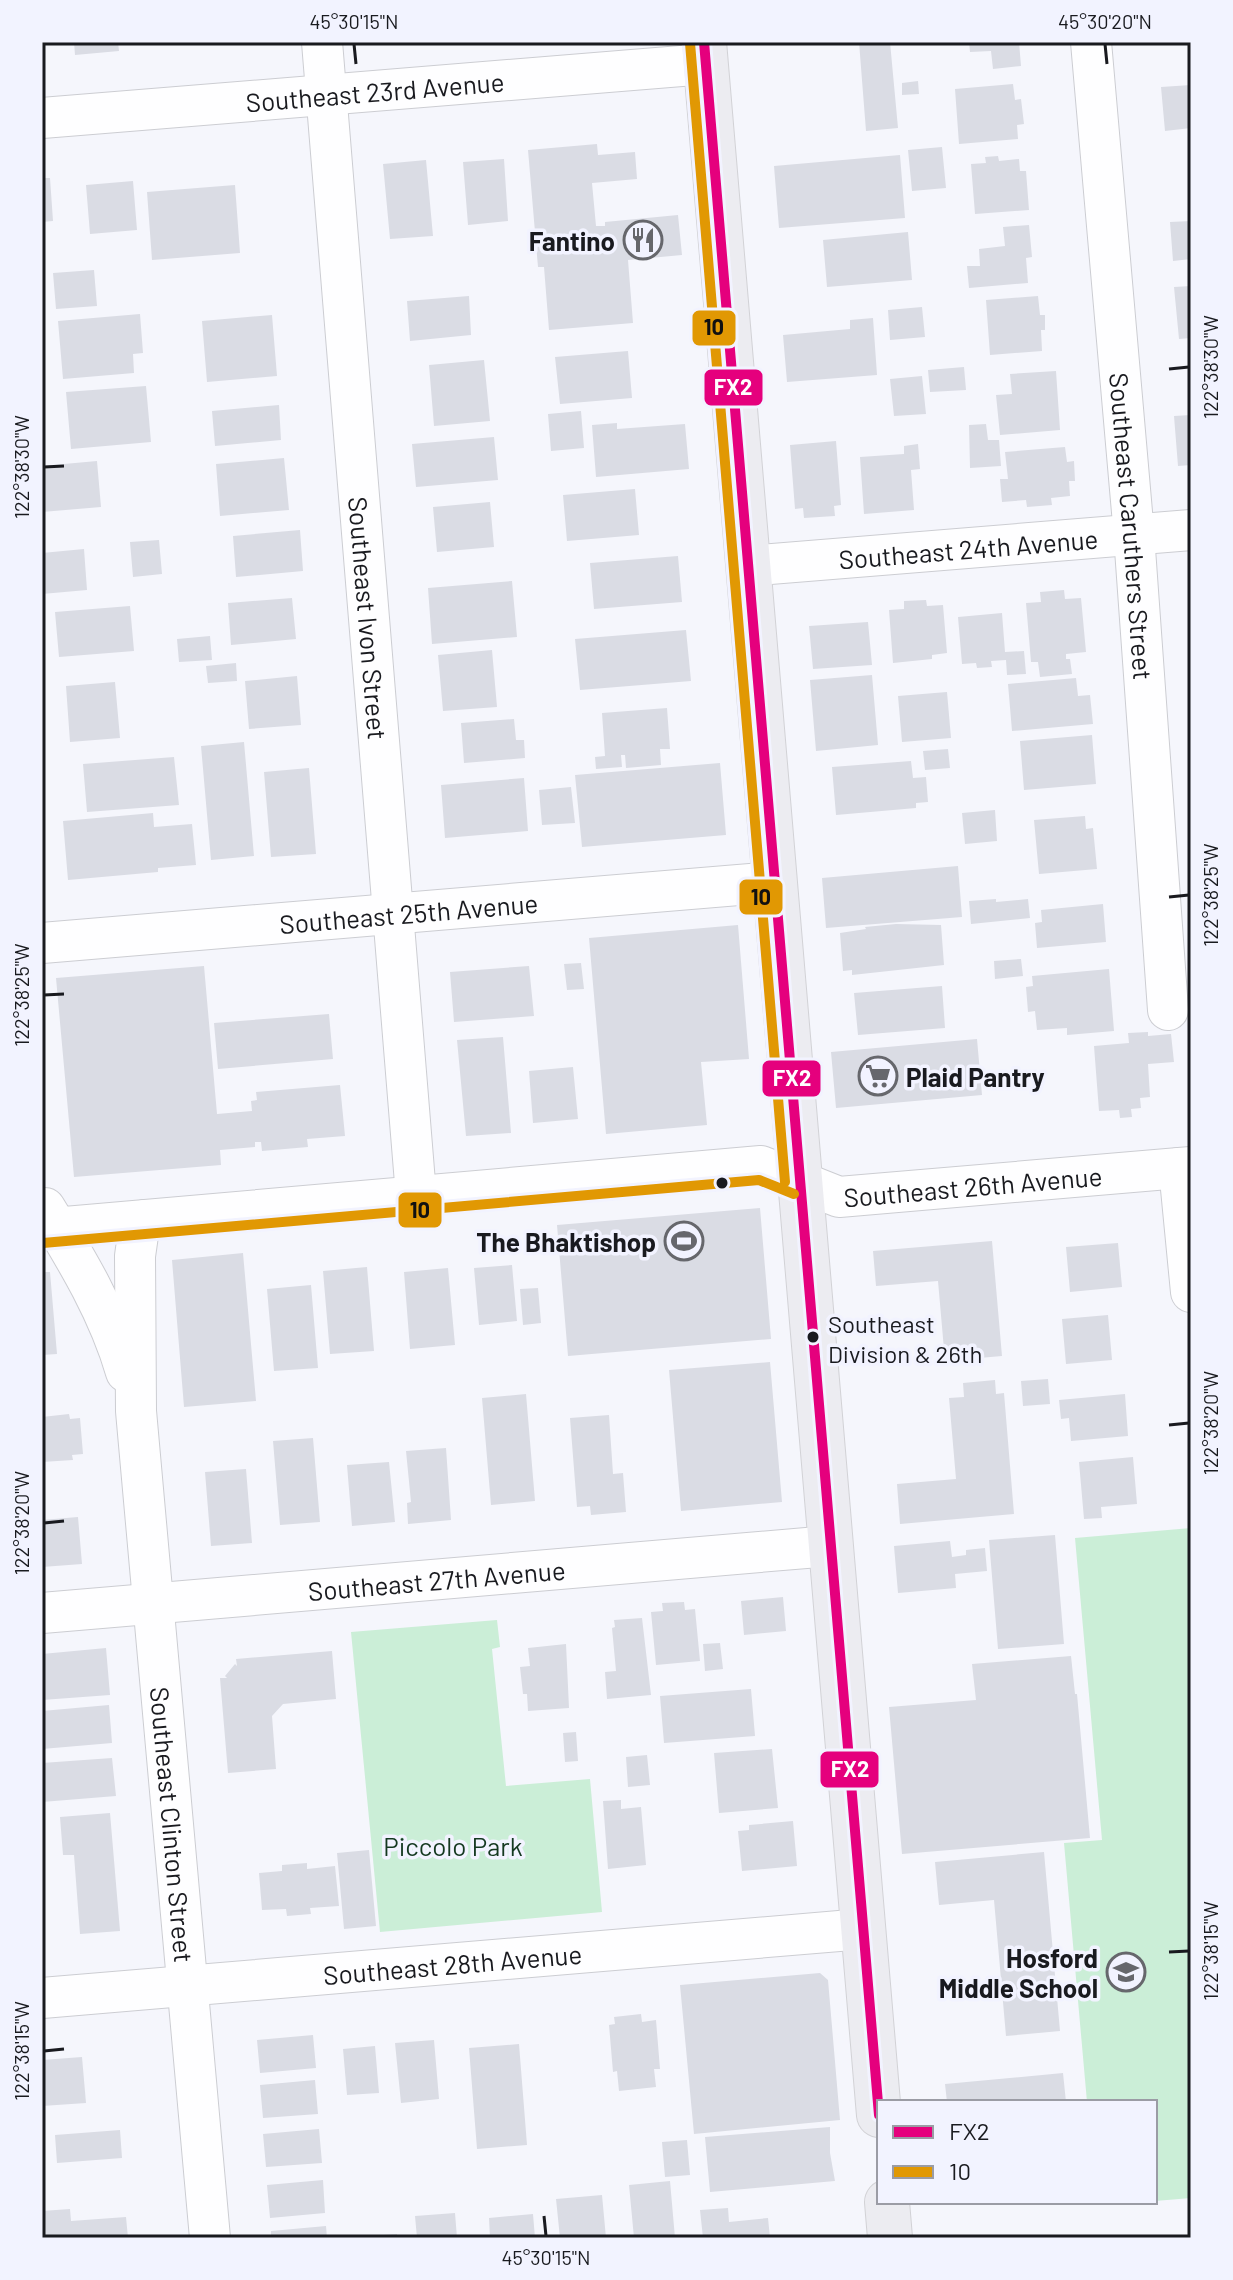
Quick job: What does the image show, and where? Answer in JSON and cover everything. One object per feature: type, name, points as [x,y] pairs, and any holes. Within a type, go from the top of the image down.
[{"type":"main road","points":[[705,53],[878,2100]]},
{"type":"main road","points":[[887,2204],[890,2238]]},
{"type":"street","name":"Southeast Ivon Street","points":[[322,42],[416,1195]]},
{"type":"street","name":"Southeast Caruthers Street","points":[[1091,42],[1134,535],[1168,1010]]},
{"type":"street","name":"Southeast 23rd Avenue","points":[[42,118],[327,97],[705,53]]},
{"type":"street","name":"Southeast 24th Avenue","points":[[747,566],[1191,530]]},
{"type":"street","name":"Southeast 25th Avenue","points":[[42,943],[774,882]]},
{"type":"street","name":"Southeast 26th Avenue","points":[[47,1220],[145,1220],[761,1166],[839,1197],[1185,1167]]},
{"type":"street","points":[[1185,1167],[1191,1292]]},
{"type":"street","name":"Southeast Clinton Street","points":[[47,1220],[86,1274],[123,1360],[136,1411]]},
{"type":"street","name":"Southeast Clinton Street","points":[[145,1220],[138,1235],[134,1268],[136,1411],[210,2238]]},
{"type":"street","name":"Southeast 27th Avenue","points":[[42,1613],[830,1546]]},
{"type":"street","name":"Southeast 28th Avenue","points":[[42,1998],[863,1929]]},
{"type":"green space","name":"Hosford Middle School","points":[[1191,1528],[1191,2198],[1157,2201],[1157,2100],[1087,2100],[1064,1843],[1102,1840],[1075,1538]]},
{"type":"green space","name":"Piccolo Park","points":[[497,1620],[500,1647],[492,1649],[506,1786],[590,1779],[602,1912],[380,1932],[351,1632]]},
{"type":"building","points":[[74,42],[118,42],[119,51],[75,55]]},
{"type":"building","points":[[859,42],[890,42],[898,128],[866,131]]},
{"type":"building","points":[[969,42],[1019,42],[1021,66],[993,69],[991,51],[970,52]]},
{"type":"building","points":[[918,81],[919,94],[902,95],[902,83]]},
{"type":"building","points":[[1013,84],[1015,100],[1021,99],[1024,124],[1017,125],[1018,139],[959,144],[955,89]]},
{"type":"building","points":[[1191,85],[1191,128],[1165,131],[1161,87]]},
{"type":"building","points":[[597,144],[598,155],[635,152],[637,179],[592,183],[596,226],[605,226],[605,222],[678,215],[682,255],[628,260],[633,323],[549,330],[544,267],[538,267],[528,150]]},
{"type":"building","points":[[942,147],[946,188],[912,191],[908,150]]},
{"type":"building","points":[[900,155],[905,218],[779,228],[774,166]]},
{"type":"building","points":[[998,156],[999,161],[1019,159],[1020,171],[1026,171],[1029,210],[975,214],[971,164],[986,163],[985,157]]},
{"type":"building","points":[[504,159],[508,221],[468,225],[463,162]]},
{"type":"building","points":[[426,160],[433,236],[390,239],[383,164]]},
{"type":"building","points":[[42,178],[50,178],[53,221],[42,222]]},
{"type":"building","points":[[133,181],[137,230],[90,234],[86,185]]},
{"type":"building","points":[[235,185],[240,253],[152,260],[147,192]]},
{"type":"building","points":[[1191,221],[1191,259],[1173,261],[1170,222]]},
{"type":"building","points":[[1029,225],[1032,257],[1026,258],[1028,283],[969,288],[967,266],[980,266],[979,249],[1005,246],[1003,227]]},
{"type":"building","points":[[908,232],[912,280],[827,287],[823,240]]},
{"type":"building","points":[[94,270],[97,306],[56,309],[53,273]]},
{"type":"building","points":[[1191,286],[1191,338],[1179,339],[1174,287]]},
{"type":"building","points":[[469,296],[471,335],[410,341],[407,301]]},
{"type":"building","points":[[1038,296],[1040,315],[1045,315],[1045,330],[1041,330],[1042,351],[990,355],[986,300]]},
{"type":"building","points":[[922,307],[925,337],[890,340],[888,310]]},
{"type":"building","points":[[140,314],[143,353],[133,354],[134,373],[63,379],[58,321]]},
{"type":"building","points":[[272,315],[277,376],[207,382],[202,321]]},
{"type":"building","points":[[873,318],[877,375],[787,382],[783,335],[850,329],[850,320]]},
{"type":"building","points":[[628,351],[632,398],[560,404],[555,357]]},
{"type":"building","points":[[484,360],[490,421],[434,426],[429,365]]},
{"type":"building","points":[[964,367],[966,390],[930,392],[928,370]]},
{"type":"building","points":[[1056,371],[1060,430],[1000,435],[996,395],[1012,394],[1010,374]]},
{"type":"building","points":[[922,376],[926,414],[894,416],[890,379]]},
{"type":"building","points":[[146,386],[151,442],[71,449],[66,392]]},
{"type":"building","points":[[279,405],[281,440],[215,446],[212,411]]},
{"type":"building","points":[[581,411],[584,448],[551,451],[548,414]]},
{"type":"building","points":[[1191,415],[1191,465],[1178,466],[1174,416]]},
{"type":"building","points":[[617,423],[617,429],[685,424],[689,469],[596,477],[592,425]]},
{"type":"building","points":[[986,424],[988,440],[999,440],[1001,466],[970,468],[969,425]]},
{"type":"building","points":[[494,437],[498,480],[416,487],[412,444]]},
{"type":"building","points":[[836,441],[841,505],[834,506],[835,516],[804,518],[803,508],[795,509],[790,445]]},
{"type":"building","points":[[918,444],[920,469],[911,470],[914,510],[864,514],[860,457],[904,454],[904,446]]},
{"type":"building","points":[[1065,447],[1067,462],[1074,461],[1075,481],[1069,481],[1070,496],[1051,498],[1052,505],[1027,507],[1026,500],[1002,502],[1000,479],[1008,479],[1005,452]]},
{"type":"building","points":[[284,458],[289,510],[220,516],[216,464]]},
{"type":"building","points":[[97,461],[101,507],[42,512],[42,466]]},
{"type":"building","points":[[635,489],[639,535],[567,541],[563,495]]},
{"type":"building","points":[[490,502],[494,547],[437,552],[433,507]]},
{"type":"building","points":[[300,530],[303,571],[236,577],[233,536]]},
{"type":"building","points":[[159,540],[162,574],[133,577],[130,542]]},
{"type":"building","points":[[84,549],[87,590],[42,594],[42,553]]},
{"type":"building","points":[[678,556],[682,602],[594,609],[590,563]]},
{"type":"building","points":[[512,581],[517,637],[432,644],[428,588]]},
{"type":"building","points":[[1064,590],[1065,599],[1081,598],[1086,652],[1066,654],[1072,674],[1040,677],[1038,662],[1031,662],[1026,603],[1041,602],[1040,592]]},
{"type":"building","points":[[292,598],[296,639],[231,645],[228,603]]},
{"type":"building","points":[[926,600],[927,606],[943,605],[947,653],[932,655],[932,659],[893,663],[889,610],[904,609],[904,601]]},
{"type":"building","points":[[130,606],[134,651],[59,657],[55,612]]},
{"type":"building","points":[[1002,613],[1005,652],[1024,651],[1026,674],[1007,675],[1006,660],[991,661],[992,667],[977,668],[976,663],[962,664],[958,617]]},
{"type":"building","points":[[868,622],[872,665],[813,669],[809,626]]},
{"type":"building","points":[[686,630],[691,681],[580,690],[575,639]]},
{"type":"building","points":[[210,636],[212,660],[179,662],[177,639]]},
{"type":"building","points":[[492,650],[497,707],[443,711],[438,655]]},
{"type":"building","points":[[236,663],[237,681],[208,683],[206,666]]},
{"type":"building","points":[[872,675],[878,745],[816,751],[810,680]]},
{"type":"building","points":[[297,676],[301,725],[249,729],[245,681]]},
{"type":"building","points":[[1076,678],[1078,696],[1090,695],[1093,724],[1012,731],[1008,684]]},
{"type":"building","points":[[115,682],[120,738],[70,742],[66,686]]},
{"type":"building","points":[[947,692],[951,738],[902,742],[898,696]]},
{"type":"building","points":[[667,708],[670,749],[660,749],[661,765],[626,768],[625,755],[621,755],[622,767],[596,769],[595,757],[605,756],[602,713]]},
{"type":"building","points":[[514,719],[516,740],[524,740],[525,758],[464,763],[461,723]]},
{"type":"building","points":[[1092,735],[1096,784],[1024,790],[1020,741]]},
{"type":"building","points":[[244,742],[254,856],[211,860],[201,746]]},
{"type":"building","points":[[948,749],[950,768],[925,770],[923,751]]},
{"type":"building","points":[[174,757],[179,805],[87,812],[83,764]]},
{"type":"building","points":[[911,761],[913,778],[926,777],[928,802],[916,803],[916,808],[836,815],[832,767]]},
{"type":"building","points":[[720,763],[726,835],[582,847],[575,775]]},
{"type":"building","points":[[309,768],[316,854],[271,857],[264,772]]},
{"type":"building","points":[[524,778],[528,831],[445,838],[441,785]]},
{"type":"building","points":[[571,787],[575,823],[542,825],[539,790]]},
{"type":"building","points":[[995,810],[997,841],[965,844],[962,813]]},
{"type":"building","points":[[153,813],[154,827],[192,824],[196,865],[158,868],[158,872],[68,880],[63,821]]},
{"type":"building","points":[[1085,816],[1086,829],[1093,828],[1097,869],[1039,874],[1034,820]]},
{"type":"building","points":[[958,866],[962,917],[826,928],[822,878]]},
{"type":"building","points":[[996,899],[996,902],[1028,899],[1030,918],[971,924],[969,901]]},
{"type":"building","points":[[1103,904],[1106,942],[1037,948],[1035,923],[1042,922],[1041,910]]},
{"type":"building","points":[[896,924],[941,925],[944,965],[852,975],[852,970],[843,971],[840,933]]},
{"type":"building","points":[[738,925],[749,1059],[701,1062],[707,1125],[606,1134],[589,938]]},
{"type":"building","points":[[1021,959],[1023,976],[995,979],[994,961]]},
{"type":"building","points":[[581,963],[584,989],[567,990],[564,964]]},
{"type":"building","points":[[204,966],[217,1114],[252,1111],[251,1101],[257,1100],[256,1092],[340,1085],[345,1136],[307,1139],[308,1147],[262,1151],[261,1142],[255,1142],[255,1147],[220,1150],[221,1165],[74,1177],[56,978]]},
{"type":"building","points":[[529,966],[534,1016],[454,1022],[450,972]]},
{"type":"building","points":[[1109,969],[1114,1031],[1067,1035],[1067,1028],[1037,1030],[1035,1011],[1028,1012],[1026,987],[1033,986],[1032,976]]},
{"type":"building","points":[[942,986],[945,1028],[858,1035],[854,993]]},
{"type":"building","points":[[329,1014],[333,1059],[218,1069],[214,1023]]},
{"type":"building","points":[[1148,1032],[1148,1036],[1171,1034],[1174,1062],[1148,1064],[1150,1097],[1140,1098],[1141,1108],[1131,1109],[1132,1117],[1120,1118],[1119,1110],[1099,1111],[1094,1046],[1129,1043],[1128,1033]]},
{"type":"building","points":[[503,1037],[511,1133],[466,1136],[457,1040]]},
{"type":"building","name":"Plaid Pantry","points":[[977,1039],[982,1095],[836,1108],[831,1052]]},
{"type":"building","points":[[573,1067],[578,1119],[533,1123],[529,1071]]},
{"type":"building","points":[[760,1208],[771,1339],[568,1356],[557,1225]]},
{"type":"building","points":[[992,1241],[1002,1356],[945,1361],[938,1281],[876,1286],[873,1251]]},
{"type":"building","points":[[1118,1243],[1122,1287],[1070,1292],[1066,1247]]},
{"type":"building","points":[[243,1253],[256,1401],[184,1407],[172,1260]]},
{"type":"building","points":[[512,1265],[517,1321],[479,1325],[474,1268]]},
{"type":"building","points":[[367,1267],[374,1351],[330,1354],[323,1271]]},
{"type":"building","points":[[448,1268],[455,1345],[410,1349],[404,1272]]},
{"type":"building","points":[[42,1272],[50,1272],[57,1354],[42,1355]]},
{"type":"building","points":[[311,1285],[318,1368],[274,1371],[267,1289]]},
{"type":"building","points":[[538,1288],[541,1323],[523,1325],[520,1289]]},
{"type":"building","points":[[1108,1315],[1112,1360],[1066,1364],[1062,1319]]},
{"type":"building","points":[[770,1362],[782,1502],[681,1511],[669,1370]]},
{"type":"building","points":[[1048,1379],[1050,1404],[1023,1406],[1021,1381]]},
{"type":"building","points":[[995,1380],[996,1394],[1004,1393],[1014,1514],[900,1524],[897,1484],[956,1479],[949,1398],[964,1397],[963,1383]]},
{"type":"building","points":[[526,1394],[535,1501],[491,1505],[482,1398]]},
{"type":"building","points":[[1125,1394],[1128,1436],[1071,1441],[1069,1418],[1061,1419],[1059,1400]]},
{"type":"building","points":[[69,1414],[70,1419],[80,1418],[83,1454],[72,1455],[73,1460],[42,1462],[42,1417]]},
{"type":"building","points":[[609,1415],[613,1474],[623,1473],[626,1512],[591,1515],[590,1506],[577,1507],[570,1418]]},
{"type":"building","points":[[313,1438],[320,1522],[280,1525],[273,1441]]},
{"type":"building","points":[[446,1448],[451,1520],[408,1524],[407,1503],[411,1502],[406,1451]]},
{"type":"building","points":[[1133,1457],[1137,1504],[1101,1507],[1102,1518],[1084,1519],[1079,1462]]},
{"type":"building","points":[[389,1462],[395,1522],[352,1526],[347,1465]]},
{"type":"building","points":[[246,1469],[252,1543],[211,1546],[205,1472]]},
{"type":"building","points":[[78,1517],[82,1564],[42,1567],[42,1520]]},
{"type":"building","points":[[1055,1535],[1064,1644],[998,1649],[989,1540]]},
{"type":"building","points":[[950,1541],[952,1557],[966,1555],[966,1550],[985,1548],[987,1571],[955,1574],[956,1588],[898,1593],[894,1546]]},
{"type":"building","points":[[783,1597],[786,1631],[744,1635],[741,1601]]},
{"type":"building","points":[[684,1602],[685,1610],[695,1609],[700,1661],[656,1665],[651,1612],[663,1611],[662,1603]]},
{"type":"building","points":[[642,1618],[651,1695],[607,1699],[605,1672],[616,1671],[614,1620]]},
{"type":"building","points":[[720,1643],[723,1669],[705,1671],[703,1644]]},
{"type":"building","points":[[566,1644],[569,1708],[528,1711],[520,1667],[530,1666],[528,1648]]},
{"type":"building","points":[[106,1648],[110,1695],[42,1700],[42,1654]]},
{"type":"building","points":[[332,1651],[336,1699],[283,1704],[272,1716],[276,1769],[228,1773],[220,1678],[227,1678],[225,1676],[235,1664],[237,1666],[236,1659]]},
{"type":"building","points":[[1071,1656],[1090,1838],[902,1854],[889,1707],[976,1700],[972,1664]]},
{"type":"building","points":[[751,1689],[755,1736],[664,1743],[660,1696]]},
{"type":"building","points":[[109,1705],[112,1743],[42,1749],[42,1711]]},
{"type":"building","points":[[576,1732],[578,1761],[565,1762],[563,1733]]},
{"type":"building","points":[[772,1749],[778,1808],[719,1813],[714,1753]]},
{"type":"building","points":[[647,1755],[650,1785],[628,1787],[626,1757]]},
{"type":"building","points":[[112,1758],[116,1796],[42,1802],[42,1763]]},
{"type":"building","points":[[621,1800],[621,1809],[641,1807],[646,1865],[608,1869],[603,1801]]},
{"type":"building","points":[[110,1813],[120,1931],[80,1934],[74,1855],[63,1855],[60,1817]]},
{"type":"building","points":[[793,1821],[797,1866],[742,1871],[738,1831],[749,1830],[749,1825]]},
{"type":"building","points":[[369,1850],[376,1926],[344,1929],[337,1853]]},
{"type":"building","points":[[1044,1852],[1060,2031],[1006,2036],[994,1900],[939,1905],[935,1862]]},
{"type":"building","points":[[307,1863],[307,1869],[335,1866],[339,1906],[310,1908],[311,1914],[287,1916],[286,1909],[262,1910],[259,1873],[282,1871],[282,1865]]},
{"type":"building","points":[[820,1973],[828,1980],[840,2120],[694,2134],[680,1985]]},
{"type":"building","points":[[641,2014],[642,2022],[656,2020],[660,2069],[654,2069],[656,2087],[619,2091],[617,2071],[613,2072],[609,2025],[615,2024],[614,2017]]},
{"type":"building","points":[[313,2035],[316,2068],[260,2073],[257,2040]]},
{"type":"building","points":[[434,2040],[439,2099],[401,2103],[395,2043]]},
{"type":"building","points":[[519,2044],[527,2145],[477,2149],[469,2048]]},
{"type":"building","points":[[375,2046],[379,2093],[347,2095],[343,2049]]},
{"type":"building","points":[[82,2057],[86,2103],[42,2106],[42,2060]]},
{"type":"building","points":[[1063,2073],[1066,2100],[947,2100],[945,2084]]},
{"type":"building","points":[[315,2080],[318,2114],[263,2118],[260,2085]]},
{"type":"building","points":[[830,2127],[835,2181],[710,2192],[705,2137]]},
{"type":"building","points":[[319,2129],[322,2163],[266,2167],[263,2134]]},
{"type":"building","points":[[120,2130],[122,2158],[57,2163],[55,2135]]},
{"type":"building","points":[[687,2140],[690,2175],[665,2177],[662,2142]]},
{"type":"building","points":[[323,2180],[325,2213],[270,2218],[267,2185]]},
{"type":"building","points":[[670,2181],[675,2238],[634,2238],[629,2185]]},
{"type":"building","points":[[602,2195],[606,2238],[560,2238],[556,2199]]},
{"type":"building","points":[[728,2208],[729,2222],[768,2218],[770,2238],[703,2238],[700,2210]]},
{"type":"building","points":[[70,2209],[71,2221],[126,2217],[128,2238],[42,2238],[42,2211]]},
{"type":"building","points":[[455,2213],[457,2238],[417,2238],[415,2216]]},
{"type":"building","points":[[533,2214],[535,2238],[490,2238],[489,2218]]},
{"type":"building","points":[[326,2226],[327,2238],[271,2238],[271,2231]]},
{"type":"building","points":[[397,2234],[397,2238],[370,2238],[370,2236]]},
{"type":"transit line","name":"FX2","points":[[704,42],[878,2100]]},
{"type":"transit line","name":"10","points":[[690,43],[785,1182]]},
{"type":"transit line","name":"10","points":[[43,1243],[759,1180],[794,1194]]},
{"type":"place","name":"Fantino","points":[[643,240]]},
{"type":"place","name":"Plaid Pantry","points":[[878,1076]]},
{"type":"place","name":"The Bhaktishop","points":[[684,1241]]},
{"type":"place","name":"Southeast Division & 26th","points":[[813,1337]]},
{"type":"place","name":"Hosford Middle School","points":[[1126,1972]]}]
